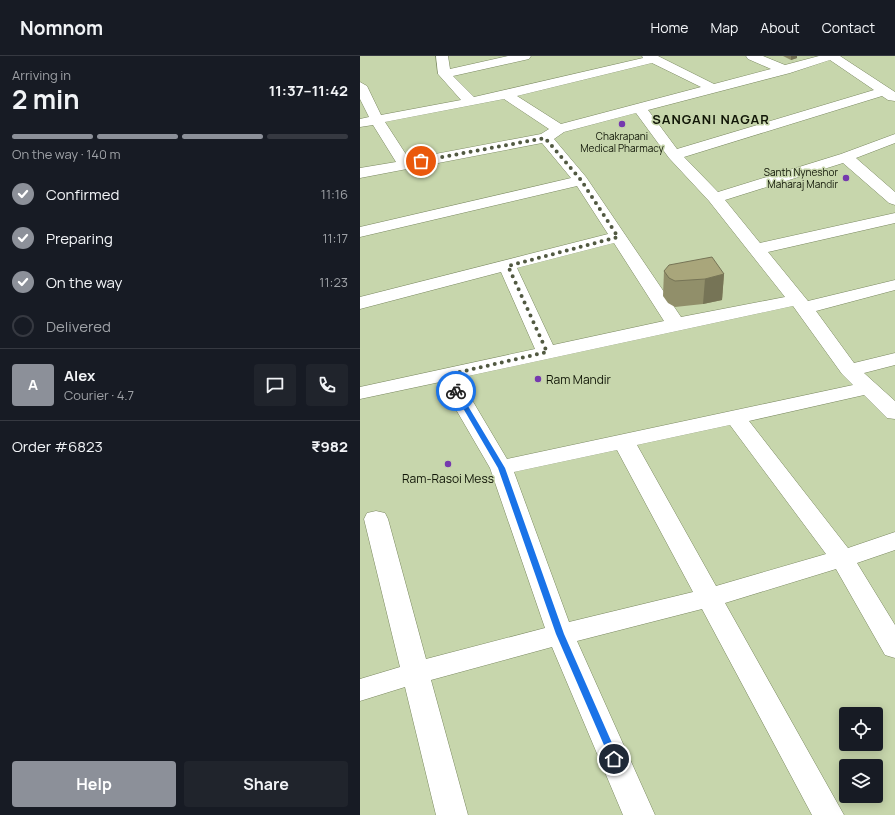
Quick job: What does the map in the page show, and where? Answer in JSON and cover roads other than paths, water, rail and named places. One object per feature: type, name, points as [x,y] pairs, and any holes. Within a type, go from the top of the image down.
[{"type":"street","points":[[442,56],[444,74],[471,102]]},
{"type":"street","points":[[752,56],[786,70]]},
{"type":"street","points":[[360,173],[545,138],[559,129],[786,70],[832,56],[890,95]]},
{"type":"street","points":[[444,74],[517,57]]},
{"type":"street","points":[[360,122],[506,95],[651,58],[713,88]]},
{"type":"street","points":[[360,86],[377,120],[405,164]]},
{"type":"street","points":[[506,95],[559,129]]},
{"type":"street","points":[[674,155],[890,95]]},
{"type":"street","points":[[639,107],[674,155],[715,198],[800,304],[849,370],[895,413]]},
{"type":"street","points":[[545,138],[581,180],[676,324]]},
{"type":"street","points":[[715,198],[846,157],[895,138]]},
{"type":"street","points":[[846,157],[893,195]]},
{"type":"street","points":[[360,232],[581,180]]},
{"type":"street","points":[[756,249],[895,218]]},
{"type":"street","points":[[360,303],[618,237]]},
{"type":"street","points":[[508,266],[547,352]]},
{"type":"street","points":[[360,393],[676,324],[800,304],[895,285]]},
{"type":"street","points":[[849,370],[895,359]]},
{"type":"street","points":[[447,375],[501,468],[560,634],[639,815]]},
{"type":"street","points":[[501,468],[868,388]]},
{"type":"street","points":[[735,417],[842,558],[895,648]]},
{"type":"street","points":[[623,441],[828,815]]},
{"type":"street","points":[[376,519],[414,673],[452,815]]},
{"type":"street","points":[[360,690],[414,673],[560,634],[708,598],[895,541]]},
{"type":"place","name":"Chakrapani Medical Pharmacy","points":[[622,124]]},
{"type":"place","name":"Santh Nyneshor Maharaj Mandir","points":[[846,178]]},
{"type":"place","name":"Ram Mandir","points":[[538,379]]},
{"type":"place","name":"Ram-Rasoi Mess","points":[[448,464]]},
{"type":"district","name":"SANGANI NAGAR","points":[[711,119]]}]
